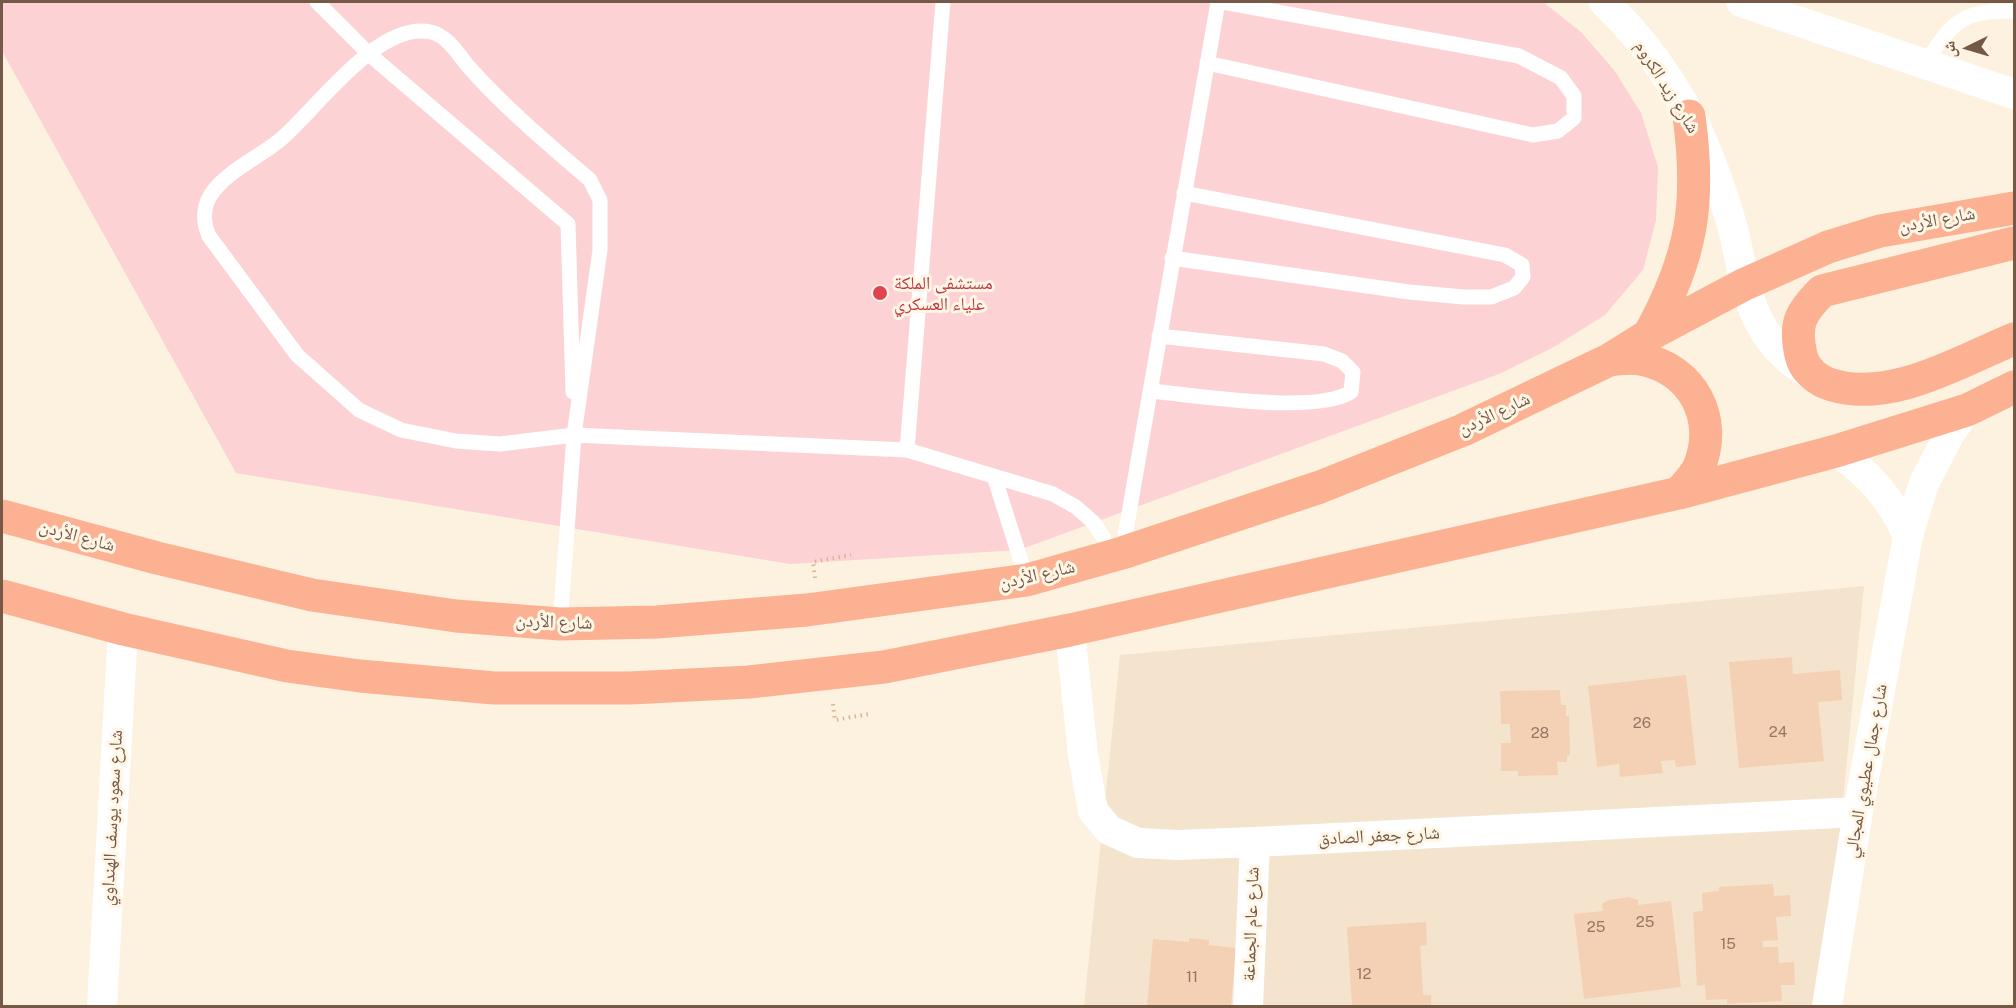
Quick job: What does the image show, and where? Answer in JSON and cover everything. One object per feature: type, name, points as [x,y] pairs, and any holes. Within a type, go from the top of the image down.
[{"type":"highway","points":[[1649,335],[1671,295],[1686,252],[1694,207],[1695,161],[1689,116]]},
{"type":"highway","name":"شارع الأردن","points":[[2,516],[157,558],[312,595],[456,616],[560,624],[657,622],[807,610],[1027,580],[1116,555],[1331,482],[1463,430],[1609,360],[1649,335],[1743,285],[1828,247],[1880,231],[2014,208]]},
{"type":"highway","points":[[2014,243],[1822,291],[1803,309],[1796,335],[1802,361],[1819,381],[1848,390],[1878,391],[1908,383],[2014,339]]},
{"type":"highway","points":[[1609,360],[1639,358],[1668,367],[1690,386],[1704,412],[1707,441],[1698,470],[1679,493]]},
{"type":"highway","points":[[2,596],[123,629],[287,666],[428,683],[494,688],[630,688],[748,682],[884,667],[1070,630],[1679,493],[1836,451],[1967,410],[2014,387]]},
{"type":"street","name":"شارع زيد الكروم","points":[[1604,2],[1655,61],[1689,116],[1714,170],[1729,215],[1743,285],[1760,324],[1786,357],[1819,381]]},
{"type":"street","points":[[1741,2],[2014,94]]},
{"type":"street","name":"شارع جمال عطيوي المجالي","points":[[1827,1006],[1858,812],[1908,536],[1924,483],[1950,433],[1967,410]]},
{"type":"street","points":[[1836,451],[1860,467],[1880,487],[1896,510],[1908,536]]},
{"type":"street","name":"شارع سعود يوسف الهنداوي","points":[[102,1006],[123,629]]},
{"type":"street","name":"شارع جعفر الصادق","points":[[1070,630],[1083,755],[1093,810],[1109,830],[1138,843],[1255,842],[1858,812]]},
{"type":"street","name":"شارع عام الجماعة","points":[[1248,1006],[1255,842]]},
{"type":"lane","points":[[317,2],[369,54],[568,224],[574,435]]},
{"type":"lane","points":[[907,450],[943,2]]},
{"type":"lane","points":[[1116,555],[1150,391],[1218,2]]},
{"type":"lane","points":[[1207,63],[1533,135],[1558,132],[1574,118],[1574,96],[1561,78],[1519,56],[1223,2]]},
{"type":"lane","points":[[1925,64],[1942,37],[1954,26],[1986,6],[2014,11]]},
{"type":"lane","points":[[560,624],[574,435],[600,250],[600,200],[590,180],[488,88],[449,44],[434,32],[404,32],[369,54],[280,140],[236,171],[214,190],[204,213],[209,236],[297,355],[359,410],[401,430],[456,441],[500,444],[574,435],[907,450],[1053,494],[1076,507],[1094,522],[1116,555]]},
{"type":"lane","points":[[1172,258],[1409,292],[1464,297],[1491,297],[1514,288],[1523,277],[1522,265],[1505,255],[1184,193]]},
{"type":"lane","points":[[1150,391],[1308,402],[1340,399],[1351,392],[1353,372],[1342,361],[1324,354],[1159,336]]},
{"type":"lane","points":[[994,476],[1027,580]]},
{"type":"path","points":[[813,562],[851,555]]},
{"type":"path","points":[[835,720],[869,714]]},
{"type":"shaded area","name":"مستشفى الملكة علياء العسكري","points":[[2,2],[1543,2],[1581,32],[1614,70],[1641,113],[1658,167],[1656,220],[1643,270],[1605,315],[1552,348],[1499,374],[1019,550],[790,564],[236,473],[2,51]]},
{"type":"shaded area","points":[[1864,586],[1823,1006],[1084,1006],[1120,655]]},
{"type":"building","points":[[1792,657],[1793,674],[1840,670],[1842,700],[1818,702],[1824,761],[1739,768],[1729,662]]},
{"type":"building","points":[[1686,675],[1696,765],[1676,767],[1675,760],[1661,761],[1663,773],[1620,777],[1619,764],[1597,767],[1588,686]]},
{"type":"building","points":[[1560,690],[1561,705],[1566,705],[1566,716],[1569,716],[1570,755],[1567,756],[1567,762],[1557,762],[1558,775],[1518,776],[1518,771],[1501,771],[1501,743],[1511,743],[1510,724],[1501,724],[1500,691]]},
{"type":"building","points":[[1773,884],[1774,896],[1790,895],[1791,916],[1776,917],[1778,940],[1762,941],[1763,947],[1778,947],[1779,963],[1794,962],[1795,985],[1781,985],[1782,1001],[1727,1004],[1727,999],[1706,1000],[1705,985],[1697,986],[1693,912],[1703,911],[1702,893],[1719,891],[1719,887]]},
{"type":"building","points":[[1629,897],[1638,900],[1638,905],[1671,901],[1681,987],[1584,999],[1574,914],[1603,911],[1602,904],[1609,900]]},
{"type":"building","points":[[1426,922],[1427,945],[1420,946],[1423,995],[1431,995],[1431,1006],[1352,1006],[1347,927]]},
{"type":"building","points":[[1189,938],[1209,940],[1209,945],[1236,948],[1231,1006],[1147,1006],[1153,939],[1189,942]]},
{"type":"place","name":"مستشفى الملكة علياء العسكري","points":[[880,293]]}]
